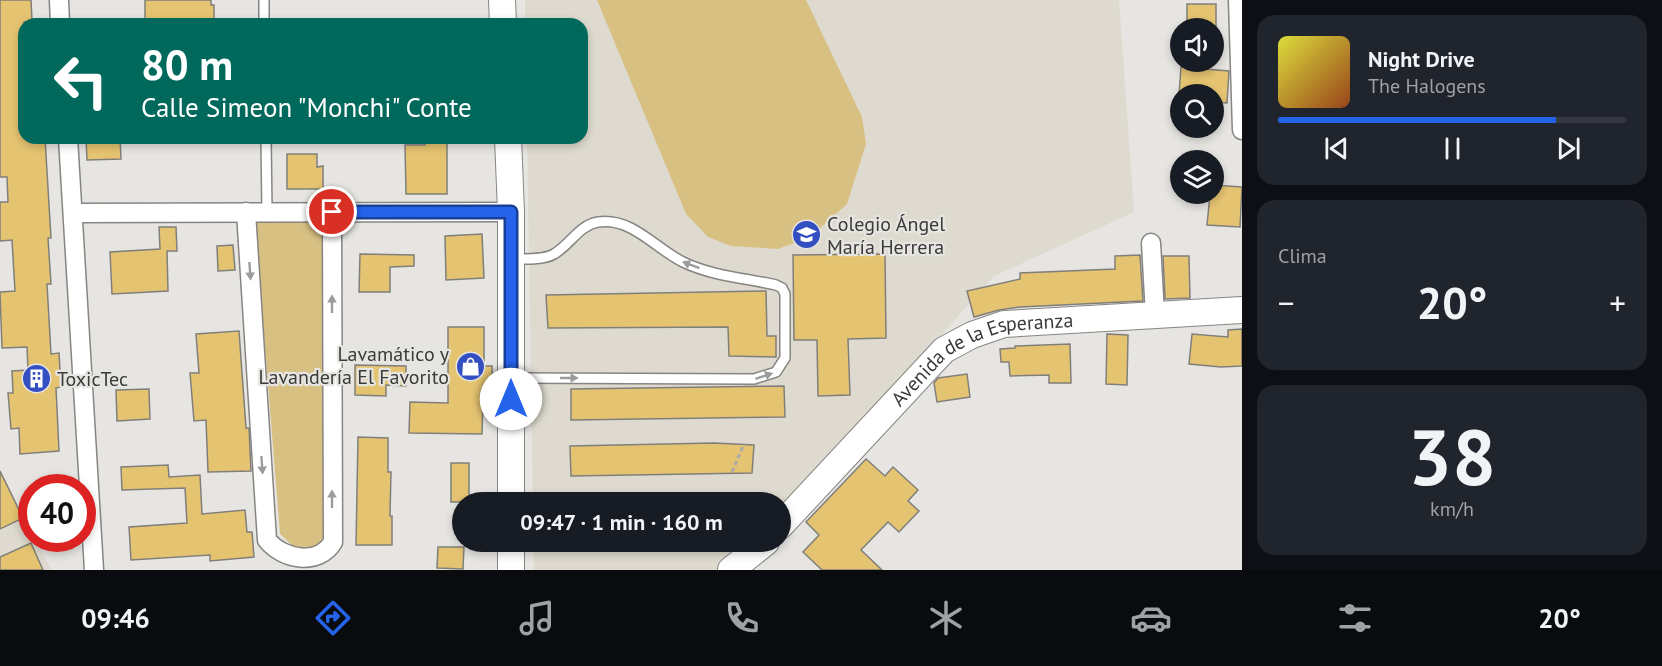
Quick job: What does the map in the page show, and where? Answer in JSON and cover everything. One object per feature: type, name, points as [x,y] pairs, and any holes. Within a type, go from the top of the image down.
[{"type":"street","points":[[59,0],[60,18]]},
{"type":"street","points":[[502,0],[503,18]]},
{"type":"street","points":[[1238,0],[1242,130]]},
{"type":"street","points":[[68,144],[94,570]]},
{"type":"street","points":[[508,144],[511,212],[511,492]]},
{"type":"street","points":[[246,212],[267,540],[276,549],[288,555],[309,557],[326,551],[333,542],[332,212]]},
{"type":"street","points":[[74,213],[511,212]]},
{"type":"street","points":[[1151,243],[1155,315]]},
{"type":"street","name":"Avenida de la Esperanza","points":[[791,514],[944,350],[972,335],[1004,324],[1242,310]]},
{"type":"street","points":[[511,552],[511,570]]},
{"type":"street","points":[[731,570],[754,552]]},
{"type":"lane","points":[[264,0],[264,18]]},
{"type":"lane","points":[[266,144],[267,212]]},
{"type":"lane","points":[[511,259],[552,255],[580,231],[598,222],[611,222],[625,226],[648,238],[682,262],[713,273],[782,288],[785,358],[776,372],[754,379],[511,378]]},
{"type":"path","points":[[732,472],[744,444]]},
{"type":"shaded area","name":"Colegio Ángel María Herrera","points":[[525,0],[1119,0],[1134,212],[994,276],[791,503],[791,492],[533,492],[527,144],[588,144],[588,18],[525,18]]},
{"type":"shaded area","points":[[597,0],[806,0],[862,117],[866,144],[847,204],[810,237],[778,249],[731,246],[708,237],[686,214]]},
{"type":"shaded area","points":[[255,222],[326,222],[326,538],[318,548],[294,547],[280,534]]},
{"type":"shaded area","points":[[0,469],[18,506],[18,552],[42,552],[51,570],[0,570]]},
{"type":"shaded area","points":[[533,552],[742,552],[718,570],[534,570]]},
{"type":"building","points":[[0,0],[31,0],[32,18],[18,18],[18,144],[45,144],[51,238],[48,238],[51,284],[47,284],[51,354],[59,353],[61,387],[56,388],[59,451],[20,454],[19,428],[11,429],[8,393],[13,393],[12,371],[28,370],[27,347],[2,348],[0,292],[15,291],[12,240],[0,241],[0,202],[8,202],[7,177],[0,177]]},
{"type":"building","points":[[145,0],[211,0],[211,5],[214,5],[214,18],[145,18]]},
{"type":"building","points":[[1187,4],[1216,4],[1216,18],[1187,18]]},
{"type":"building","points":[[1229,71],[1227,103],[1224,103],[1224,84],[1180,84],[1181,72]]},
{"type":"building","points":[[86,144],[120,144],[121,159],[87,160]]},
{"type":"building","points":[[447,144],[447,194],[406,194],[405,145]]},
{"type":"building","points":[[287,154],[317,154],[317,167],[323,166],[323,189],[287,189]]},
{"type":"building","points":[[1224,186],[1242,187],[1240,227],[1207,225],[1209,204],[1224,204]]},
{"type":"building","points":[[159,227],[176,227],[177,251],[167,251],[168,291],[112,294],[110,252],[160,249]]},
{"type":"building","points":[[482,234],[484,278],[446,280],[445,236]]},
{"type":"building","points":[[233,245],[235,270],[218,271],[217,246]]},
{"type":"building","points":[[360,254],[414,255],[414,266],[390,267],[390,292],[359,292]]},
{"type":"building","points":[[885,254],[886,338],[848,339],[850,395],[818,396],[817,340],[794,340],[793,255]]},
{"type":"building","points":[[1140,255],[1143,301],[1020,307],[974,317],[967,291],[1020,279],[1020,273],[1115,269],[1115,256]]},
{"type":"building","points":[[1163,256],[1189,256],[1190,298],[1165,299]]},
{"type":"building","points":[[766,291],[767,336],[776,336],[776,357],[729,356],[728,327],[548,328],[546,295]]},
{"type":"building","points":[[448,327],[484,327],[484,366],[492,366],[493,399],[483,399],[482,434],[409,433],[410,402],[448,403]]},
{"type":"building","points":[[1242,329],[1242,366],[1189,364],[1192,334],[1228,337],[1228,330]]},
{"type":"building","points":[[239,331],[251,471],[208,472],[206,420],[194,421],[190,373],[199,373],[196,334]]},
{"type":"building","points":[[1107,334],[1128,335],[1127,385],[1106,384]]},
{"type":"building","points":[[1070,344],[1071,383],[1049,383],[1049,375],[1010,376],[1009,362],[1001,362],[1000,349],[1015,348],[1015,346]]},
{"type":"building","points":[[355,365],[406,366],[406,386],[386,385],[386,396],[355,395]]},
{"type":"building","points":[[967,374],[970,397],[937,402],[934,383],[938,378]]},
{"type":"building","points":[[784,386],[785,417],[571,420],[571,389]]},
{"type":"building","points":[[149,389],[150,419],[117,421],[116,390]]},
{"type":"building","points":[[358,437],[388,438],[392,545],[356,545]]},
{"type":"building","points":[[714,443],[754,445],[752,473],[571,476],[570,446]]},
{"type":"building","points":[[866,459],[885,476],[893,467],[918,490],[908,501],[919,511],[899,532],[888,522],[861,550],[882,570],[822,570],[803,552],[819,535],[806,522]]},
{"type":"building","points":[[451,463],[469,463],[469,492],[452,492],[451,502]]},
{"type":"building","points":[[168,465],[169,477],[200,475],[202,514],[245,510],[247,532],[252,532],[254,557],[210,561],[210,555],[131,560],[129,527],[187,523],[185,488],[122,490],[121,467]]},
{"type":"building","points":[[0,471],[18,508],[18,520],[0,529]]},
{"type":"building","points":[[438,547],[452,547],[452,552],[464,552],[463,569],[437,568]]},
{"type":"building","points":[[18,549],[18,552],[35,552],[43,570],[0,570],[0,557]]},
{"type":"place","name":"Colegio Ángel María Herrera","points":[[806,235]]},
{"type":"place","name":"Lavamático y Lavandería El Favorito","points":[[470,366]]},
{"type":"place","name":"ToxicTec","points":[[36,379]]},
{"type":"route","points":[[332,212],[511,212],[511,399]]}]
